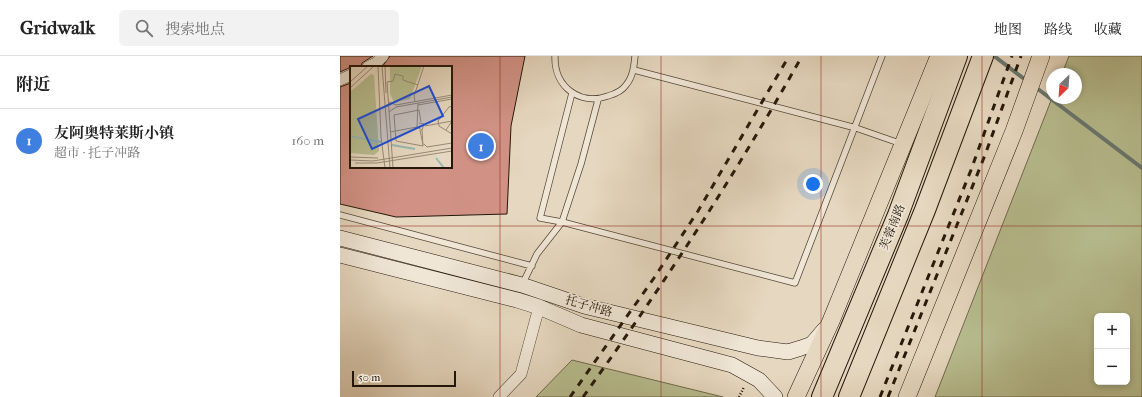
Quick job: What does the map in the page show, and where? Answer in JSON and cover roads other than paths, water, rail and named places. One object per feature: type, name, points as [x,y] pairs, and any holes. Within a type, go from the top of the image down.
[{"type":"highway","name":"芙蓉南路","points":[[822,397],[898,215],[957,56]]},
{"type":"highway","name":"芙蓉南路","points":[[851,392],[925,210],[983,56]]},
{"type":"main road","points":[[907,397],[1014,131],[1041,56]]},
{"type":"main road","points":[[796,397],[831,321],[936,64]]},
{"type":"street","points":[[370,66],[376,63],[383,56]]},
{"type":"street","points":[[340,80],[350,75]]},
{"type":"street","name":"托子冲路","points":[[340,238],[522,285],[592,308],[737,344],[788,352],[812,344],[831,321]]},
{"type":"street","name":"托子冲路","points":[[340,255],[539,307],[581,325],[732,365],[759,380],[775,397]]},
{"type":"street","points":[[499,397],[521,374],[539,307]]},
{"type":"lane","points":[[555,56],[555,64],[559,78],[572,93],[583,99],[598,100],[616,94],[626,85],[634,70],[635,56]]},
{"type":"lane","points":[[572,93],[540,218],[562,222],[795,283],[856,128],[882,56]]},
{"type":"lane","points":[[634,70],[856,128],[904,144]]},
{"type":"lane","points":[[522,285],[537,254],[562,222],[581,164],[598,100]]},
{"type":"lane","points":[[340,215],[532,266]]},
{"type":"waterway","points":[[994,56],[1027,81]]},
{"type":"waterway","points":[[1034,86],[1142,168]]},
{"type":"railway","points":[[570,397],[654,278],[698,211],[789,56]]},
{"type":"railway","points":[[583,397],[670,272],[725,187],[802,56]]},
{"type":"railway","points":[[880,397],[971,170],[1012,56]]},
{"type":"railway","points":[[888,397],[985,155],[1021,56]]},
{"type":"place","name":"友阿奥特莱斯小镇","points":[[481,146]]}]
